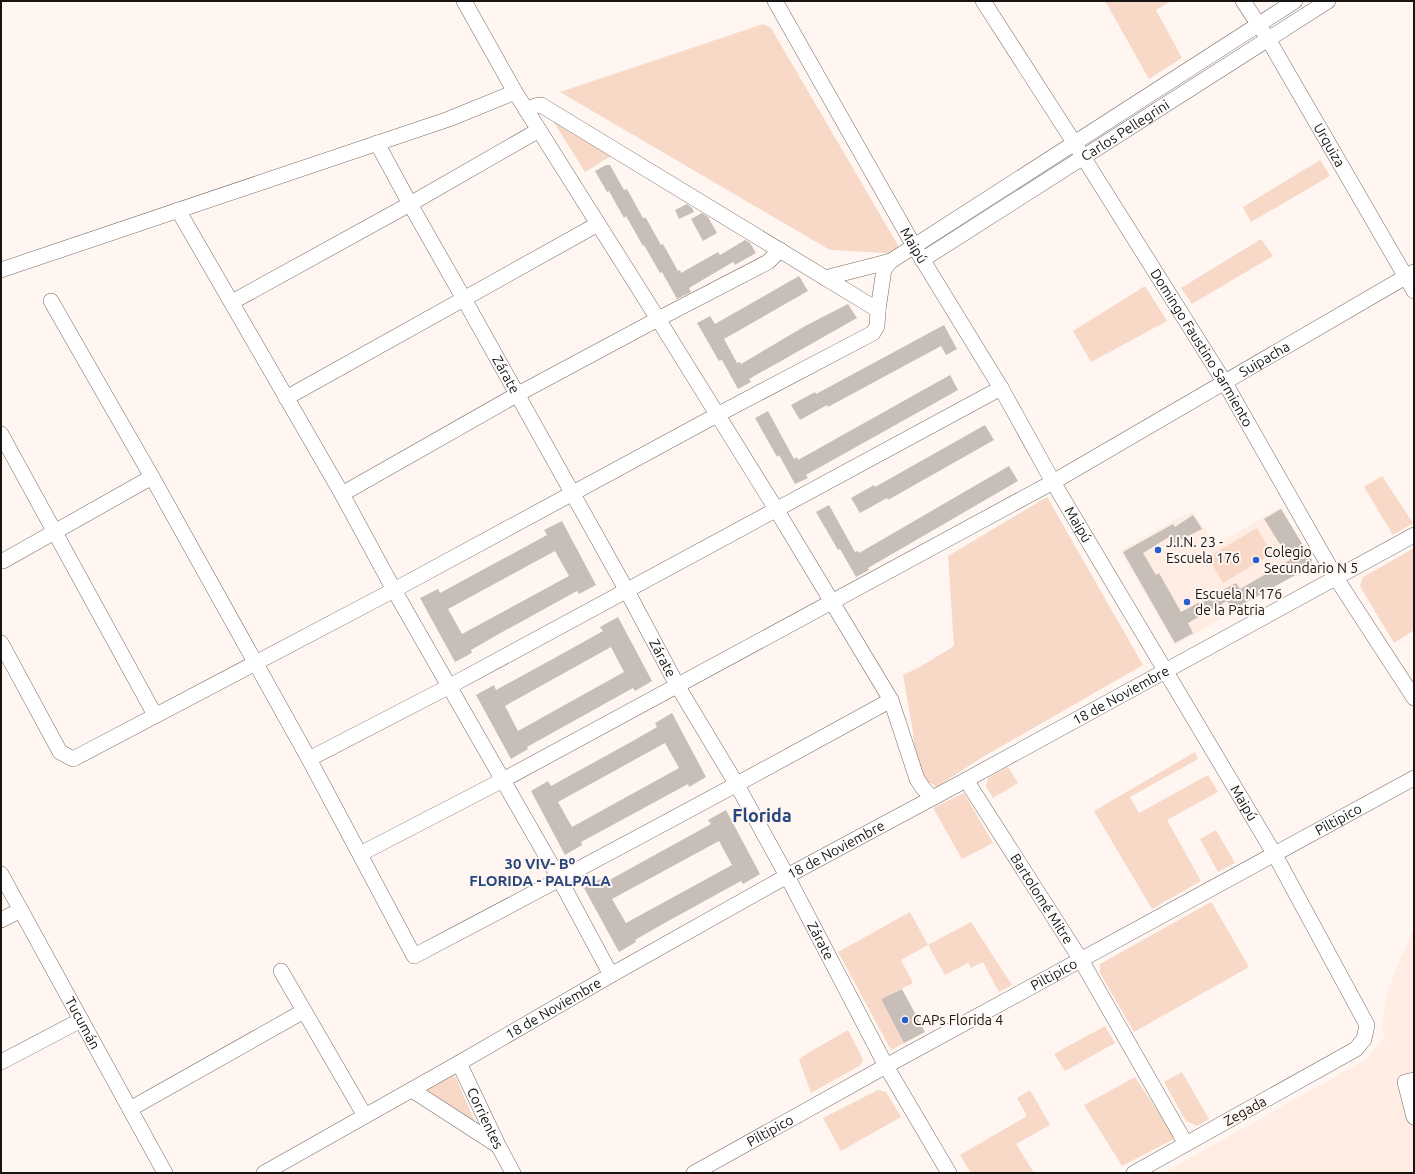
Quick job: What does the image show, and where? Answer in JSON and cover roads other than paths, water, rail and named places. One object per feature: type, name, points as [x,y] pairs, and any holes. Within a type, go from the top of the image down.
[{"type":"street","points":[[464,1],[538,130],[776,509],[890,700],[917,779],[932,798]]},
{"type":"street","name":"Maipú","points":[[775,1],[922,260],[1001,388],[1053,482],[1275,855],[1367,1025],[1364,1039],[1356,1049]]},
{"type":"street","name":"Domingo Faustino Sarmiento","points":[[983,1],[1079,150],[1225,383],[1336,578],[1414,698]]},
{"type":"street","name":"Urquiza","points":[[1243,1],[1410,275],[1414,291]]},
{"type":"street","name":"Carlos Pellegrini","points":[[922,260],[1258,24],[1295,1]]},
{"type":"street","name":"Carlos Pellegrini","points":[[891,261],[914,246],[1268,40],[1328,1]]},
{"type":"street","points":[[1,270],[449,119],[515,92]]},
{"type":"street","points":[[526,110],[541,105],[878,310]]},
{"type":"street","points":[[232,302],[410,204],[538,130]]},
{"type":"street","name":"Zárate","points":[[377,143],[627,590],[677,685],[737,785],[886,1066],[949,1173]]},
{"type":"street","points":[[178,210],[342,494],[394,590],[560,880],[611,975]]},
{"type":"street","points":[[286,398],[598,224]]},
{"type":"street","points":[[342,494],[518,394],[768,262],[780,250]]},
{"type":"street","points":[[824,278],[891,261]]},
{"type":"street","points":[[1,642],[60,752],[73,759],[394,590],[717,415],[873,333],[877,326],[884,269],[891,261]]},
{"type":"street","name":"Suipacha","points":[[360,854],[503,780],[1053,482],[1410,275]]},
{"type":"street","points":[[51,301],[152,477],[309,759],[414,956],[737,785],[890,700]]},
{"type":"street","points":[[309,759],[450,686],[1001,388]]},
{"type":"street","points":[[1,434],[156,715]]},
{"type":"street","points":[[4,561],[152,477]]},
{"type":"street","name":"18 de Noviembre","points":[[264,1173],[786,876],[966,780],[1414,535]]},
{"type":"street","name":"Piltipico","points":[[694,1173],[886,1066],[1414,778]]},
{"type":"street","name":"Bartolomé Mitre","points":[[966,780],[1081,960],[1186,1144]]},
{"type":"street","name":"Tucumán","points":[[1,874],[166,1173]]},
{"type":"street","points":[[1,920],[21,910]]},
{"type":"street","points":[[280,971],[365,1116]]},
{"type":"street","points":[[130,1109],[304,1011]]},
{"type":"street","points":[[1,1062],[81,1020]]},
{"type":"street","name":"Zegada","points":[[1134,1173],[1356,1049]]},
{"type":"street","name":"Corrientes","points":[[459,1063],[513,1173]]},
{"type":"street","points":[[1414,1080],[1405,1082],[1414,1117]]},
{"type":"street","points":[[412,1090],[498,1145]]},
{"type":"place","name":"J.I.N. 23 - Escuela 176","points":[[1158,550]]},
{"type":"place","name":"Colegio Secundario N 5","points":[[1256,560]]},
{"type":"place","name":"Escuela N 176 de la Patria","points":[[1187,602]]},
{"type":"place","name":"CAPs Florida 4","points":[[905,1020]]},
{"type":"district","name":"Florida","points":[[762,815]]},
{"type":"district","name":"30 VIV- Bº FLORIDA - PALPALA","points":[[540,872]]}]
